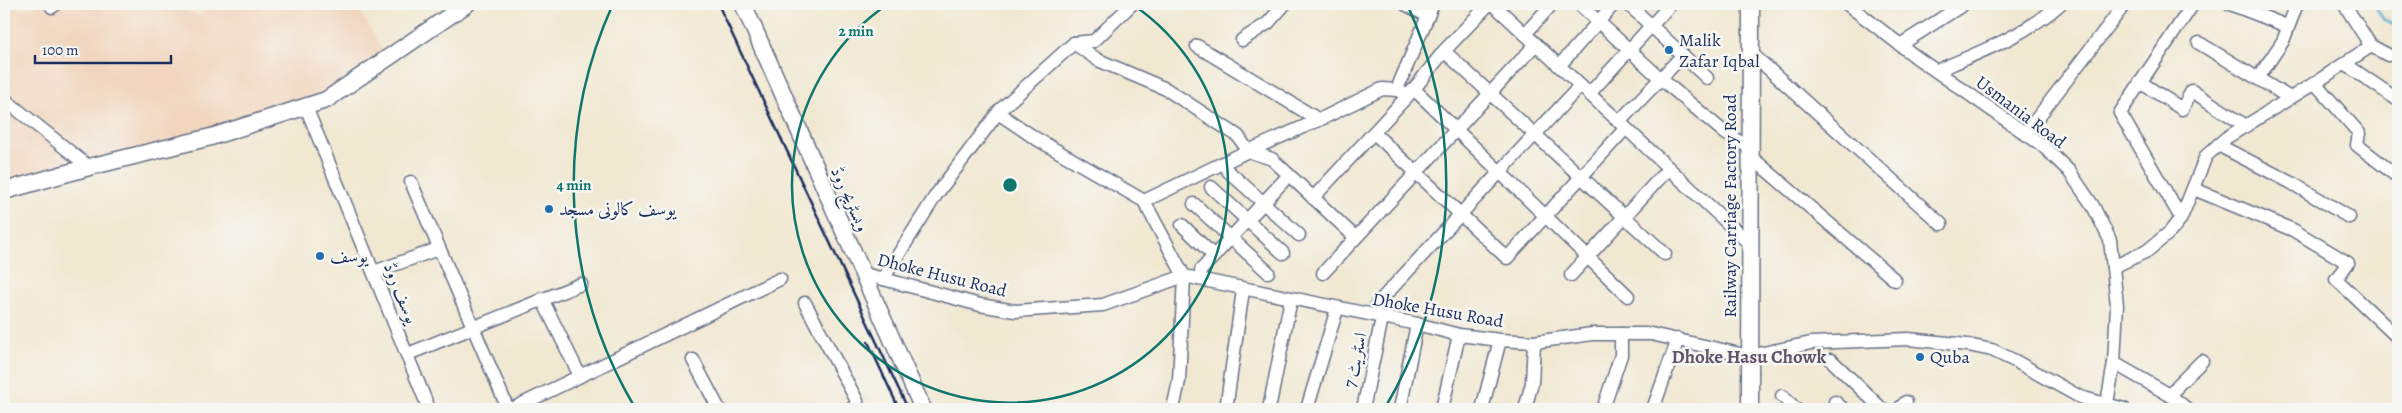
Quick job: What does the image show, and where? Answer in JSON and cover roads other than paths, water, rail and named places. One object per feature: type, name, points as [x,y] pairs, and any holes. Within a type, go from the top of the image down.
[{"type":"main road","points":[[4,191],[89,167],[211,137],[326,100],[467,4]]},
{"type":"main road","name":"ویسٹریج روڈ","points":[[743,4],[923,409]]},
{"type":"main road","name":"Railway Carriage Factory Road","points":[[1750,409],[1751,4]]},
{"type":"street","points":[[883,279],[936,195],[998,113],[1074,43],[1094,41],[1132,4]]},
{"type":"street","points":[[1242,40],[1268,23],[1285,4]]},
{"type":"street","points":[[1405,4],[1431,10],[1406,91]]},
{"type":"street","points":[[1313,198],[1374,133],[1406,91],[1489,4]]},
{"type":"street","points":[[1493,4],[1751,245]]},
{"type":"street","points":[[1525,34],[1552,4]]},
{"type":"street","points":[[1579,4],[1660,78],[1750,152],[1895,280]]},
{"type":"street","points":[[1559,66],[1614,4]]},
{"type":"street","points":[[1628,4],[1708,78]]},
{"type":"street","points":[[1377,304],[1535,134],[1629,49],[1671,4]]},
{"type":"street","name":"Usmania Road","points":[[1847,4],[1900,45],[2042,145],[2069,172],[2093,206],[2110,240],[2117,305],[2114,363],[2107,407]]},
{"type":"street","points":[[1900,45],[1964,4]]},
{"type":"street","points":[[1936,71],[1973,56],[2043,19],[2060,4]]},
{"type":"street","points":[[2026,134],[2125,4]]},
{"type":"street","points":[[2181,218],[2120,113],[2193,4]]},
{"type":"street","points":[[2230,4],[2287,26]]},
{"type":"street","points":[[2258,78],[2283,41],[2287,26],[2297,4]]},
{"type":"street","points":[[2344,4],[2371,46],[2388,55]]},
{"type":"street","points":[[1074,43],[1098,60],[1166,89],[1238,136],[1248,151],[1272,159],[1355,237]]},
{"type":"street","points":[[2199,43],[2290,98]]},
{"type":"street","points":[[1322,272],[1536,44]]},
{"type":"street","points":[[1197,46],[1319,120]]},
{"type":"street","points":[[2112,267],[2147,250],[2170,232],[2181,218],[2206,156],[2218,145],[2371,46]]},
{"type":"street","points":[[1444,50],[1665,254]]},
{"type":"street","points":[[1750,53],[1941,224]]},
{"type":"street","points":[[1374,133],[1507,258],[1581,176],[1660,78],[1683,54]]},
{"type":"street","points":[[2345,64],[2398,100]]},
{"type":"street","points":[[2140,82],[2182,108],[2192,91],[2246,126]]},
{"type":"street","points":[[2316,83],[2359,133],[2357,145],[2398,177]]},
{"type":"street","points":[[1144,201],[1382,90],[1406,91],[1456,129],[1628,296]]},
{"type":"street","points":[[4,99],[89,167]]},
{"type":"street","name":"یوسف روڈ","points":[[306,107],[429,409]]},
{"type":"street","points":[[998,113],[1035,138],[1144,201],[1184,276],[1178,380],[1174,409]]},
{"type":"street","points":[[2218,145],[2290,182],[2349,217]]},
{"type":"street","points":[[1571,275],[1668,169]]},
{"type":"street","points":[[1228,171],[1299,235]]},
{"type":"street","points":[[1201,270],[1289,176]]},
{"type":"street","points":[[411,182],[508,409]]},
{"type":"street","points":[[1211,187],[1283,253]]},
{"type":"street","points":[[2194,188],[2293,230],[2348,263],[2336,279],[2395,335]]},
{"type":"street","points":[[1194,204],[1268,272]]},
{"type":"street","points":[[1182,225],[1214,256]]},
{"type":"street","points":[[374,272],[438,249]]},
{"type":"street","name":"Dhoke Husu Road","points":[[861,273],[980,305],[1015,311],[1103,305],[1184,276],[1243,290],[1417,324],[1459,335],[1500,340],[1534,342],[1592,334],[1651,334],[1749,356],[1811,342],[1908,339],[1968,345],[1992,350],[2080,397],[2107,407],[2124,409]]},
{"type":"street","points":[[512,409],[780,279]]},
{"type":"street","points":[[408,354],[581,284]]},
{"type":"street","points":[[1226,409],[1243,290]]},
{"type":"street","points":[[1270,409],[1291,299]]},
{"type":"street","points":[[542,300],[580,376]]},
{"type":"street","points":[[806,303],[857,401],[853,408]]},
{"type":"street","points":[[1307,409],[1338,309]]},
{"type":"street","name":"اسٹریٹ 7","points":[[1363,409],[1382,318]]},
{"type":"street","points":[[1400,409],[1417,324]]},
{"type":"street","points":[[1603,409],[1621,356],[1621,334]]},
{"type":"street","points":[[1442,409],[1459,335]]},
{"type":"street","points":[[1653,409],[1678,339]]},
{"type":"street","points":[[1482,409],[1500,340]]},
{"type":"street","points":[[1525,409],[1532,383],[1534,342]]},
{"type":"street","points":[[693,360],[719,409]]},
{"type":"street","points":[[1831,360],[1882,409]]},
{"type":"street","points":[[2171,396],[2178,385],[2202,362]]},
{"type":"street","points":[[2114,363],[2171,396],[2187,409]]},
{"type":"street","points":[[1782,396],[1796,409]]},
{"type":"waterway","points":[[2374,4],[2383,19],[2398,28]]},
{"type":"railway","points":[[718,4],[908,409]]},
{"type":"railway","points":[[868,342],[899,409]]},
{"type":"place","name":"Malik Zafar Iqbal","points":[[1669,50]]},
{"type":"place","name":"یوسف کالونی مسجد","points":[[549,209]]},
{"type":"place","name":"یوسف","points":[[320,256]]},
{"type":"place","name":"Quba","points":[[1920,357]]},
{"type":"district","name":"Dhoke Hasu Chowk","points":[[1749,356]]}]
